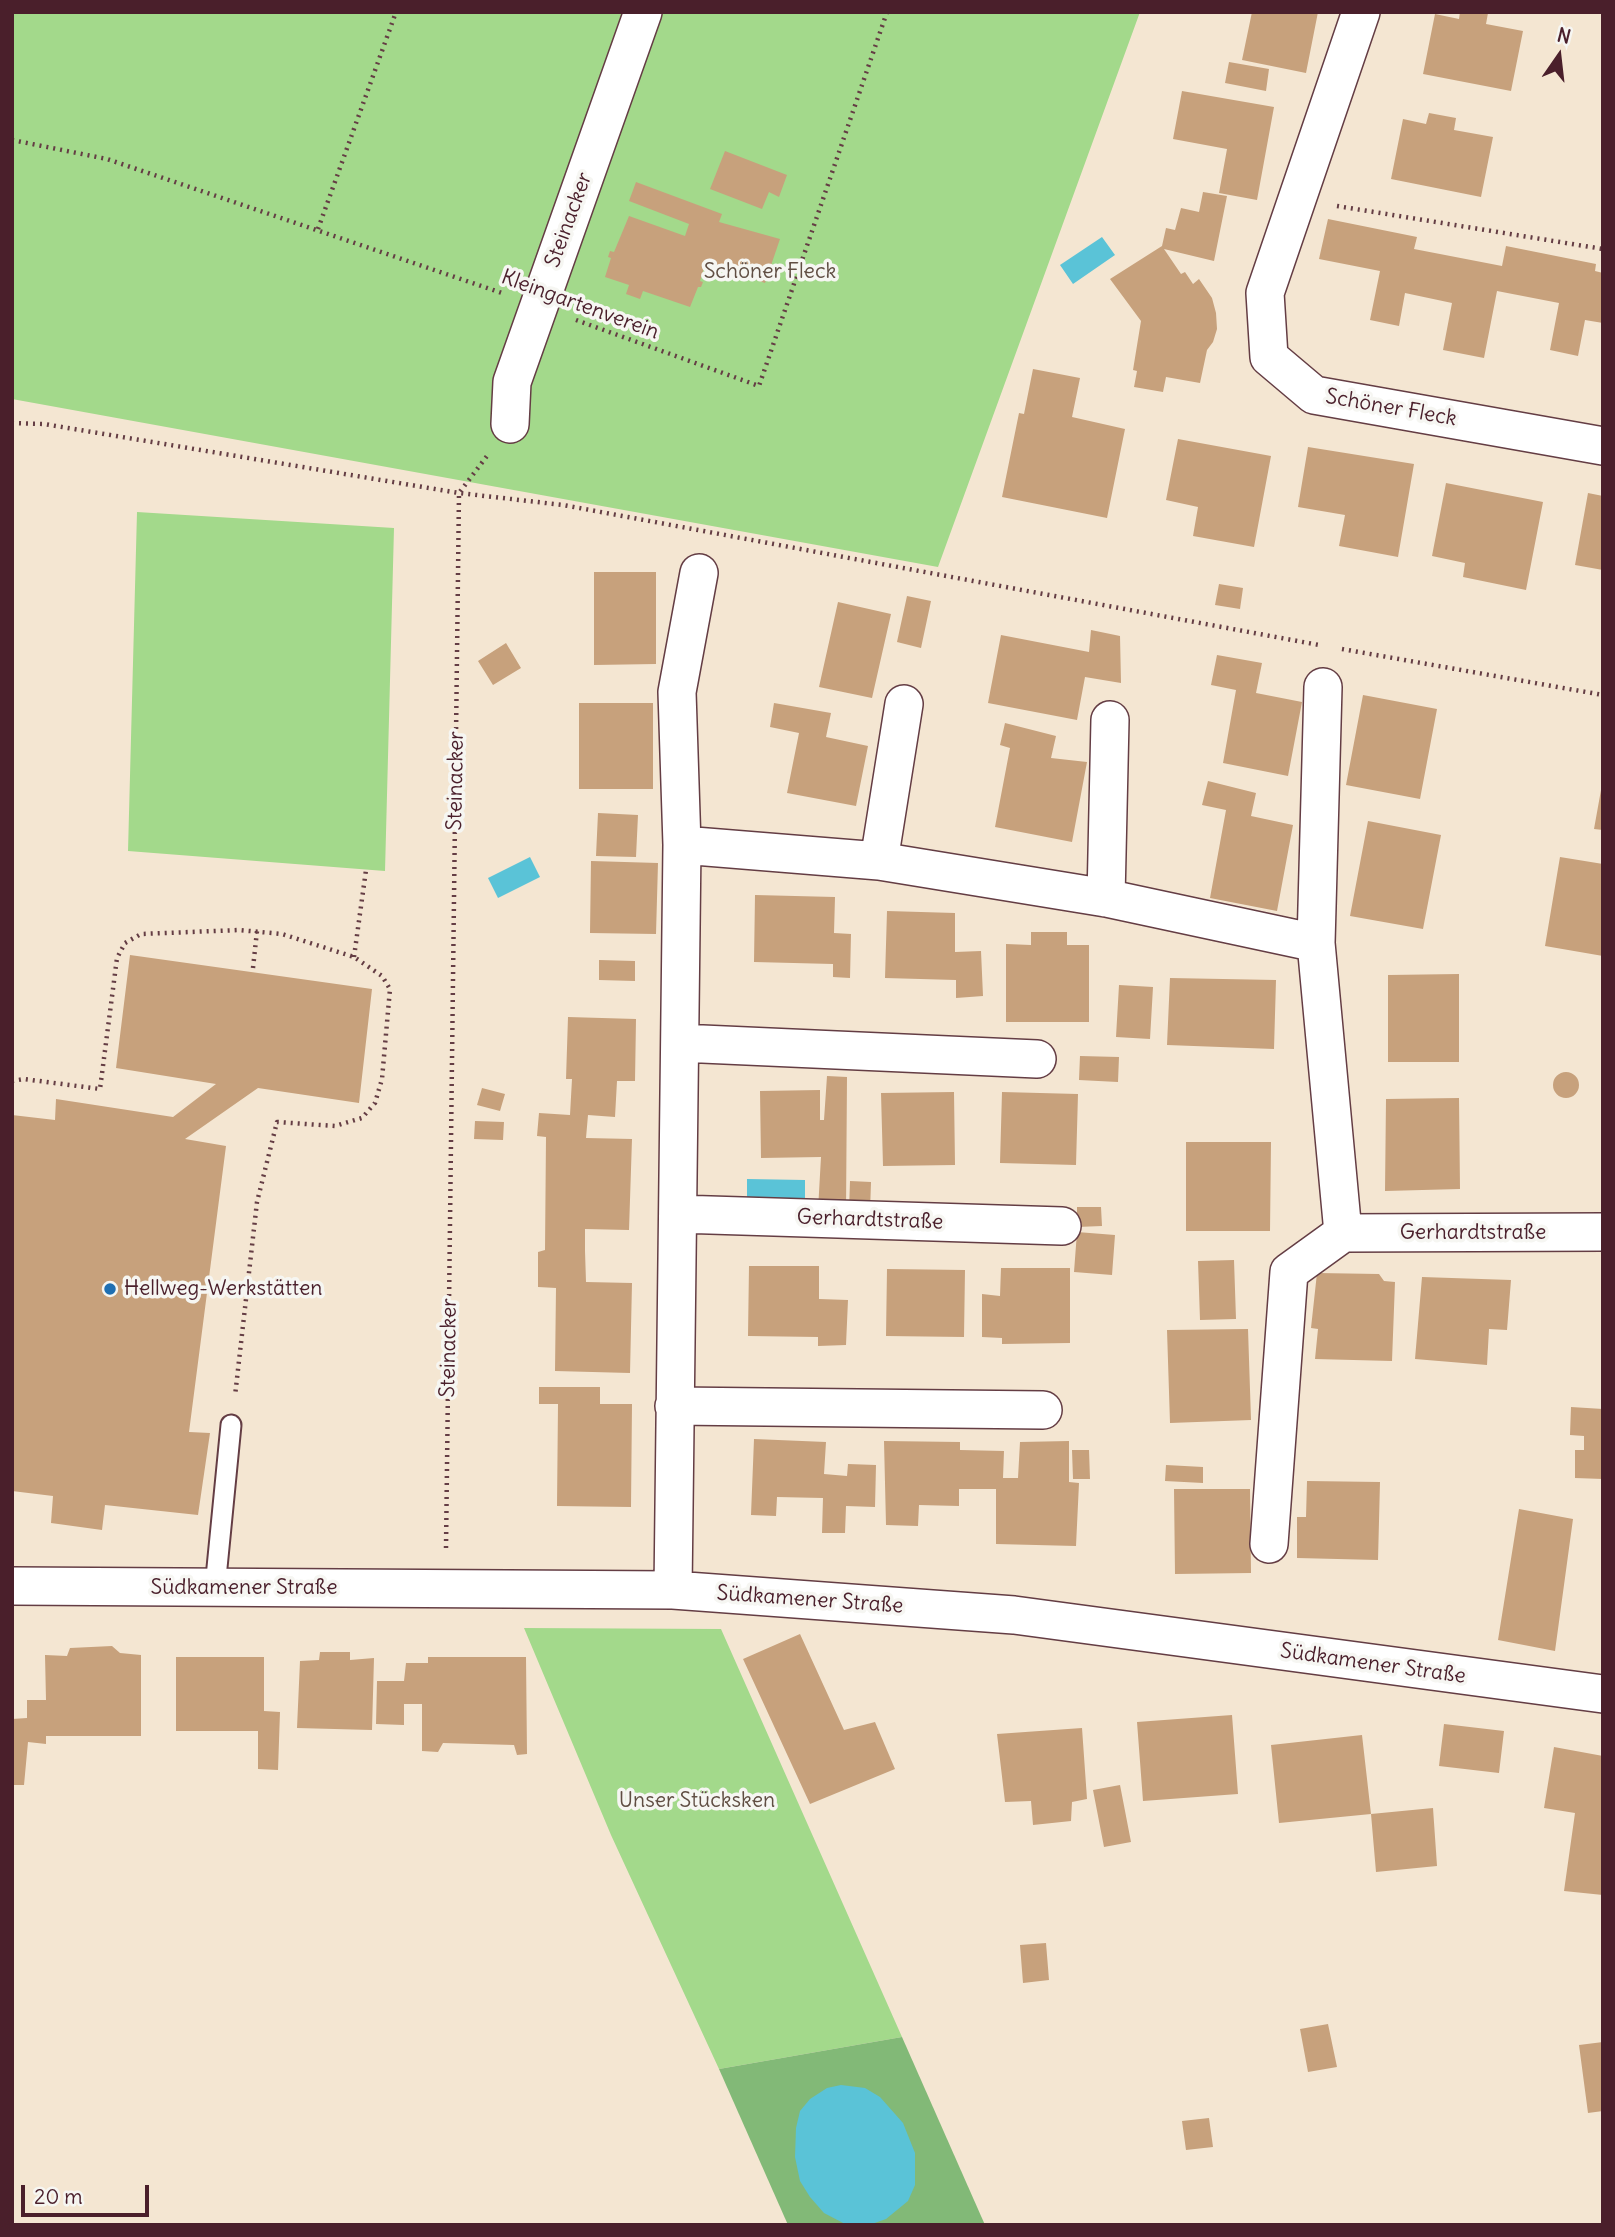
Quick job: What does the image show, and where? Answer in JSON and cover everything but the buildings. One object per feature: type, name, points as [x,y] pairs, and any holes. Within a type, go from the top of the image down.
[{"type":"street","name":"Steinacker","points":[[510,424],[512,382],[643,12]]},
{"type":"street","name":"Schöner Fleck","points":[[1362,12],[1295,199],[1265,293],[1269,357],[1314,395],[1603,446]]},
{"type":"street","points":[[673,1590],[682,845],[677,692],[699,573]]},
{"type":"street","points":[[1269,1544],[1289,1272],[1343,1233],[1316,943],[1323,687]]},
{"type":"street","points":[[879,861],[904,704]]},
{"type":"street","points":[[1106,898],[1110,720]]},
{"type":"street","points":[[682,845],[879,861],[1106,898],[1316,943]]},
{"type":"street","points":[[680,1043],[1037,1059]]},
{"type":"street","name":"Gerhardtstraße","points":[[678,1214],[1062,1226]]},
{"type":"street","name":"Gerhardtstraße","points":[[1343,1233],[1603,1232]]},
{"type":"street","points":[[674,1406],[1044,1410]]},
{"type":"street","name":"Südkamener Straße","points":[[12,1586],[673,1590],[1014,1615],[1603,1694]]},
{"type":"lane","points":[[215,1588],[231,1425]]},
{"type":"path","points":[[318,229],[396,12]]},
{"type":"path","name":"Kleingartenverein","points":[[12,140],[107,159],[318,229],[759,386],[887,12]]},
{"type":"path","points":[[1295,199],[1603,249]]},
{"type":"path","points":[[12,423],[44,424],[459,493],[563,505],[1327,646]]},
{"type":"path","points":[[459,493],[510,424]]},
{"type":"path","name":"Steinacker","points":[[446,1589],[459,493]]},
{"type":"path","points":[[1341,649],[1603,695]]},
{"type":"path","points":[[354,957],[366,870]]},
{"type":"path","points":[[253,968],[257,931]]},
{"type":"path","points":[[12,1081],[24,1079],[100,1088],[117,958],[125,943],[141,934],[257,931],[316,942],[354,957],[382,976],[390,989],[382,1079],[375,1104],[362,1118],[335,1126],[277,1122],[257,1202],[231,1425]]},
{"type":"green space","name":"Schöner Fleck","points":[[12,12],[1140,12],[938,567],[12,399]]},
{"type":"green space","points":[[137,512],[394,528],[385,871],[128,851]]},
{"type":"green space","name":"Unser Stücksken","points":[[524,1628],[721,1629],[902,2037],[719,2069],[611,1835]]},
{"type":"green space","points":[[902,2037],[985,2225],[788,2225],[719,2069]]},
{"type":"water","points":[[1102,237],[1115,255],[1073,284],[1060,265]]},
{"type":"water","points":[[530,857],[540,877],[498,898],[488,878]]},
{"type":"water","points":[[747,1179],[805,1180],[805,1205],[747,1203]]},
{"type":"water","points":[[841,2085],[865,2088],[880,2097],[903,2123],[915,2153],[915,2185],[908,2201],[886,2219],[869,2225],[847,2225],[824,2213],[800,2181],[795,2157],[796,2128],[800,2111],[810,2099],[827,2088]]},
{"type":"place","name":"Hellweg-Werkstätten","points":[[110,1289]]}]
